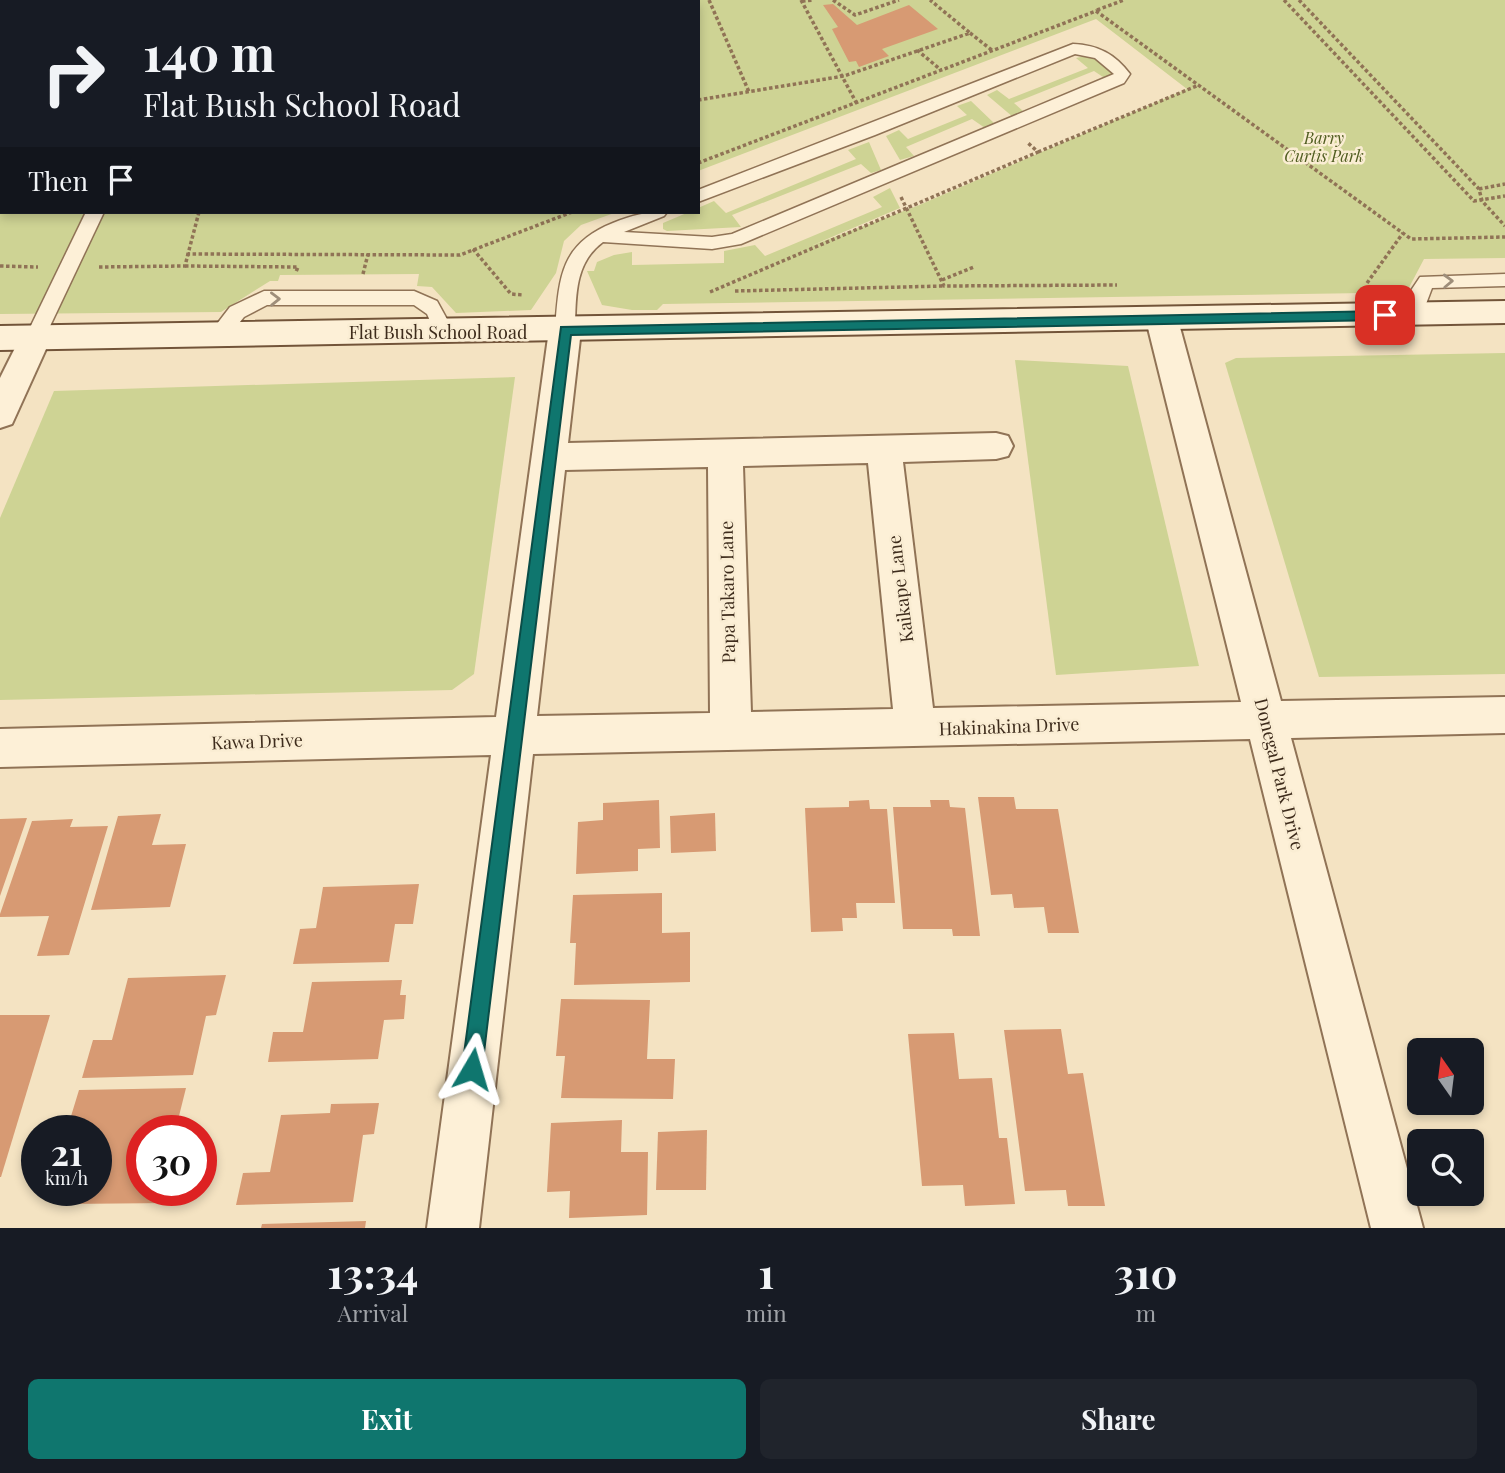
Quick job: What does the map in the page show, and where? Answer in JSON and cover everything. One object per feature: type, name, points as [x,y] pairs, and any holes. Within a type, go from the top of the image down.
[{"type":"street","name":"Flat Bush School Road","points":[[0,338],[444,332],[566,313],[1162,320],[1505,312]]},
{"type":"street","points":[[453,1228],[566,313]]},
{"type":"street","name":"Donegal Park Drive","points":[[1162,320],[1397,1228]]},
{"type":"street","points":[[0,415],[35,338]]},
{"type":"street","points":[[550,457],[996,446]]},
{"type":"street","name":"Kaikape Lane","points":[[884,448],[915,729]]},
{"type":"street","name":"Papa Takaro Lane","points":[[725,453],[731,731]]},
{"type":"street","name":"Hakinakina Drive","points":[[513,734],[915,729],[1066,723],[1267,722],[1505,715]]},
{"type":"street","name":"Kawa Drive","points":[[0,748],[513,734]]},
{"type":"lane","points":[[598,236],[712,243],[735,240],[1118,80],[1122,74],[1101,54],[1073,50],[700,195]]},
{"type":"lane","points":[[35,338],[94,214]]},
{"type":"lane","points":[[566,313],[574,262],[580,249],[598,236],[653,214]]},
{"type":"lane","points":[[1413,315],[1419,292],[1427,282],[1505,280]]},
{"type":"lane","points":[[220,333],[237,312],[264,299],[414,298],[428,301],[437,312],[444,332]]},
{"type":"path","points":[[709,0],[749,92]]},
{"type":"path","points":[[813,0],[801,1],[844,76],[869,131]]},
{"type":"path","points":[[834,0],[855,15],[899,0]]},
{"type":"path","points":[[930,0],[993,51]]},
{"type":"path","points":[[1096,10],[1124,0]]},
{"type":"path","points":[[1284,0],[1474,201],[1505,196]]},
{"type":"path","points":[[1299,0],[1479,189],[1482,201],[1505,226]]},
{"type":"path","points":[[700,100],[844,76],[970,33]]},
{"type":"path","points":[[1338,57],[1352,55]]},
{"type":"path","points":[[1038,152],[1199,85]]},
{"type":"path","points":[[1410,134],[1425,132]]},
{"type":"path","points":[[891,176],[944,286]]},
{"type":"path","points":[[1479,189],[1505,184]]},
{"type":"path","points":[[906,207],[710,292],[1121,285]]},
{"type":"path","points":[[198,214],[188,254],[460,255],[567,214]]},
{"type":"path","points":[[1367,284],[1403,233],[1412,239],[1505,237]]},
{"type":"path","points":[[473,249],[511,294],[566,313]]},
{"type":"path","points":[[363,274],[368,254]]},
{"type":"path","points":[[185,267],[298,267],[285,299]]},
{"type":"path","points":[[942,280],[974,267]]},
{"type":"green space","name":"Barry Curtis Park","points":[[700,0],[1505,0],[1505,258],[1424,259],[1403,299],[1365,293],[663,304],[657,310],[632,310],[602,305],[587,271],[594,271],[597,262],[614,255],[632,252],[632,265],[724,263],[724,251],[755,245],[765,256],[882,207],[873,197],[890,188],[900,208],[813,245],[917,206],[1187,89],[1096,19],[700,170]]},
{"type":"green space","points":[[1090,55],[1099,57],[1113,69],[1113,73],[1106,79],[1094,71],[1014,103],[1024,112],[1013,117],[987,95],[997,90],[1009,99],[1088,68],[1076,58]]},
{"type":"green space","points":[[971,101],[995,124],[985,128],[972,119],[906,147],[914,156],[900,160],[886,136],[899,130],[908,139],[967,115],[957,106]]},
{"type":"green space","points":[[869,142],[881,170],[871,173],[861,164],[732,215],[741,227],[667,231],[663,229],[663,223],[684,214],[700,214],[700,207],[714,201],[726,213],[856,159],[848,150]]},
{"type":"green space","name":"Barry Curtis Park","points":[[0,214],[611,214],[581,225],[564,241],[556,273],[531,310],[456,313],[432,287],[417,286],[419,274],[280,275],[278,281],[270,281],[221,312],[0,314]]},
{"type":"green space","points":[[1505,353],[1505,674],[1319,677],[1225,363],[1236,358]]},
{"type":"green space","points":[[1015,360],[1128,366],[1199,666],[1056,675]]},
{"type":"green space","points":[[515,377],[474,674],[452,690],[0,700],[0,518],[54,391]]},
{"type":"building","points":[[833,4],[857,25],[909,5],[938,29],[882,49],[889,56],[859,67],[856,61],[849,62],[832,29],[838,27],[823,5]]},
{"type":"building","points":[[978,797],[1014,797],[1016,809],[1058,809],[1079,933],[1048,933],[1044,907],[1014,908],[1012,894],[991,895]]},
{"type":"building","points":[[659,800],[660,848],[638,849],[638,871],[576,874],[578,822],[603,820],[603,803]]},
{"type":"building","points":[[869,800],[870,809],[887,809],[895,903],[856,903],[857,918],[842,918],[843,931],[811,932],[805,808],[849,807],[849,801]]},
{"type":"building","points":[[930,800],[949,800],[950,807],[965,808],[980,936],[953,936],[952,929],[903,929],[893,807],[931,807]]},
{"type":"building","points":[[715,813],[716,851],[671,853],[670,816]]},
{"type":"building","points":[[161,814],[152,845],[186,844],[170,907],[91,910],[118,816]]},
{"type":"building","points":[[27,818],[0,896],[0,819]]},
{"type":"building","points":[[73,819],[70,827],[108,826],[69,955],[37,956],[49,916],[0,917],[0,914],[32,821]]},
{"type":"building","points":[[419,884],[413,924],[395,924],[389,962],[293,964],[300,929],[316,928],[323,887]]},
{"type":"building","points":[[662,893],[662,933],[690,932],[690,982],[574,985],[576,943],[570,943],[573,895]]},
{"type":"building","points":[[226,975],[216,1015],[206,1016],[193,1075],[82,1078],[93,1040],[112,1040],[128,978]]},
{"type":"building","points":[[402,980],[400,995],[406,995],[404,1019],[384,1020],[378,1059],[268,1062],[273,1032],[303,1032],[312,982]]},
{"type":"building","points":[[561,999],[650,1000],[647,1059],[675,1059],[673,1099],[561,1098],[565,1056],[556,1056]]},
{"type":"building","points":[[0,1015],[50,1015],[1,1177],[0,1177]]},
{"type":"building","points":[[1061,1029],[1068,1074],[1083,1073],[1105,1206],[1068,1206],[1066,1190],[1025,1191],[1004,1030]]},
{"type":"building","points":[[954,1033],[959,1079],[992,1078],[999,1138],[1007,1138],[1015,1204],[965,1206],[963,1185],[922,1186],[908,1034]]},
{"type":"building","points":[[186,1088],[179,1115],[126,1115],[126,1203],[112,1204],[112,1115],[71,1115],[79,1090]]},
{"type":"building","points":[[379,1103],[374,1134],[363,1135],[353,1202],[236,1205],[243,1173],[270,1172],[281,1115],[330,1113],[331,1104]]},
{"type":"building","points":[[622,1120],[621,1152],[648,1152],[647,1215],[569,1218],[570,1191],[547,1192],[551,1123]]},
{"type":"building","points":[[707,1130],[706,1190],[656,1190],[658,1132]]},
{"type":"building","points":[[366,1221],[365,1228],[261,1228],[262,1224]]},
{"type":"route","points":[[472,1069],[565,330],[1385,315]]}]
